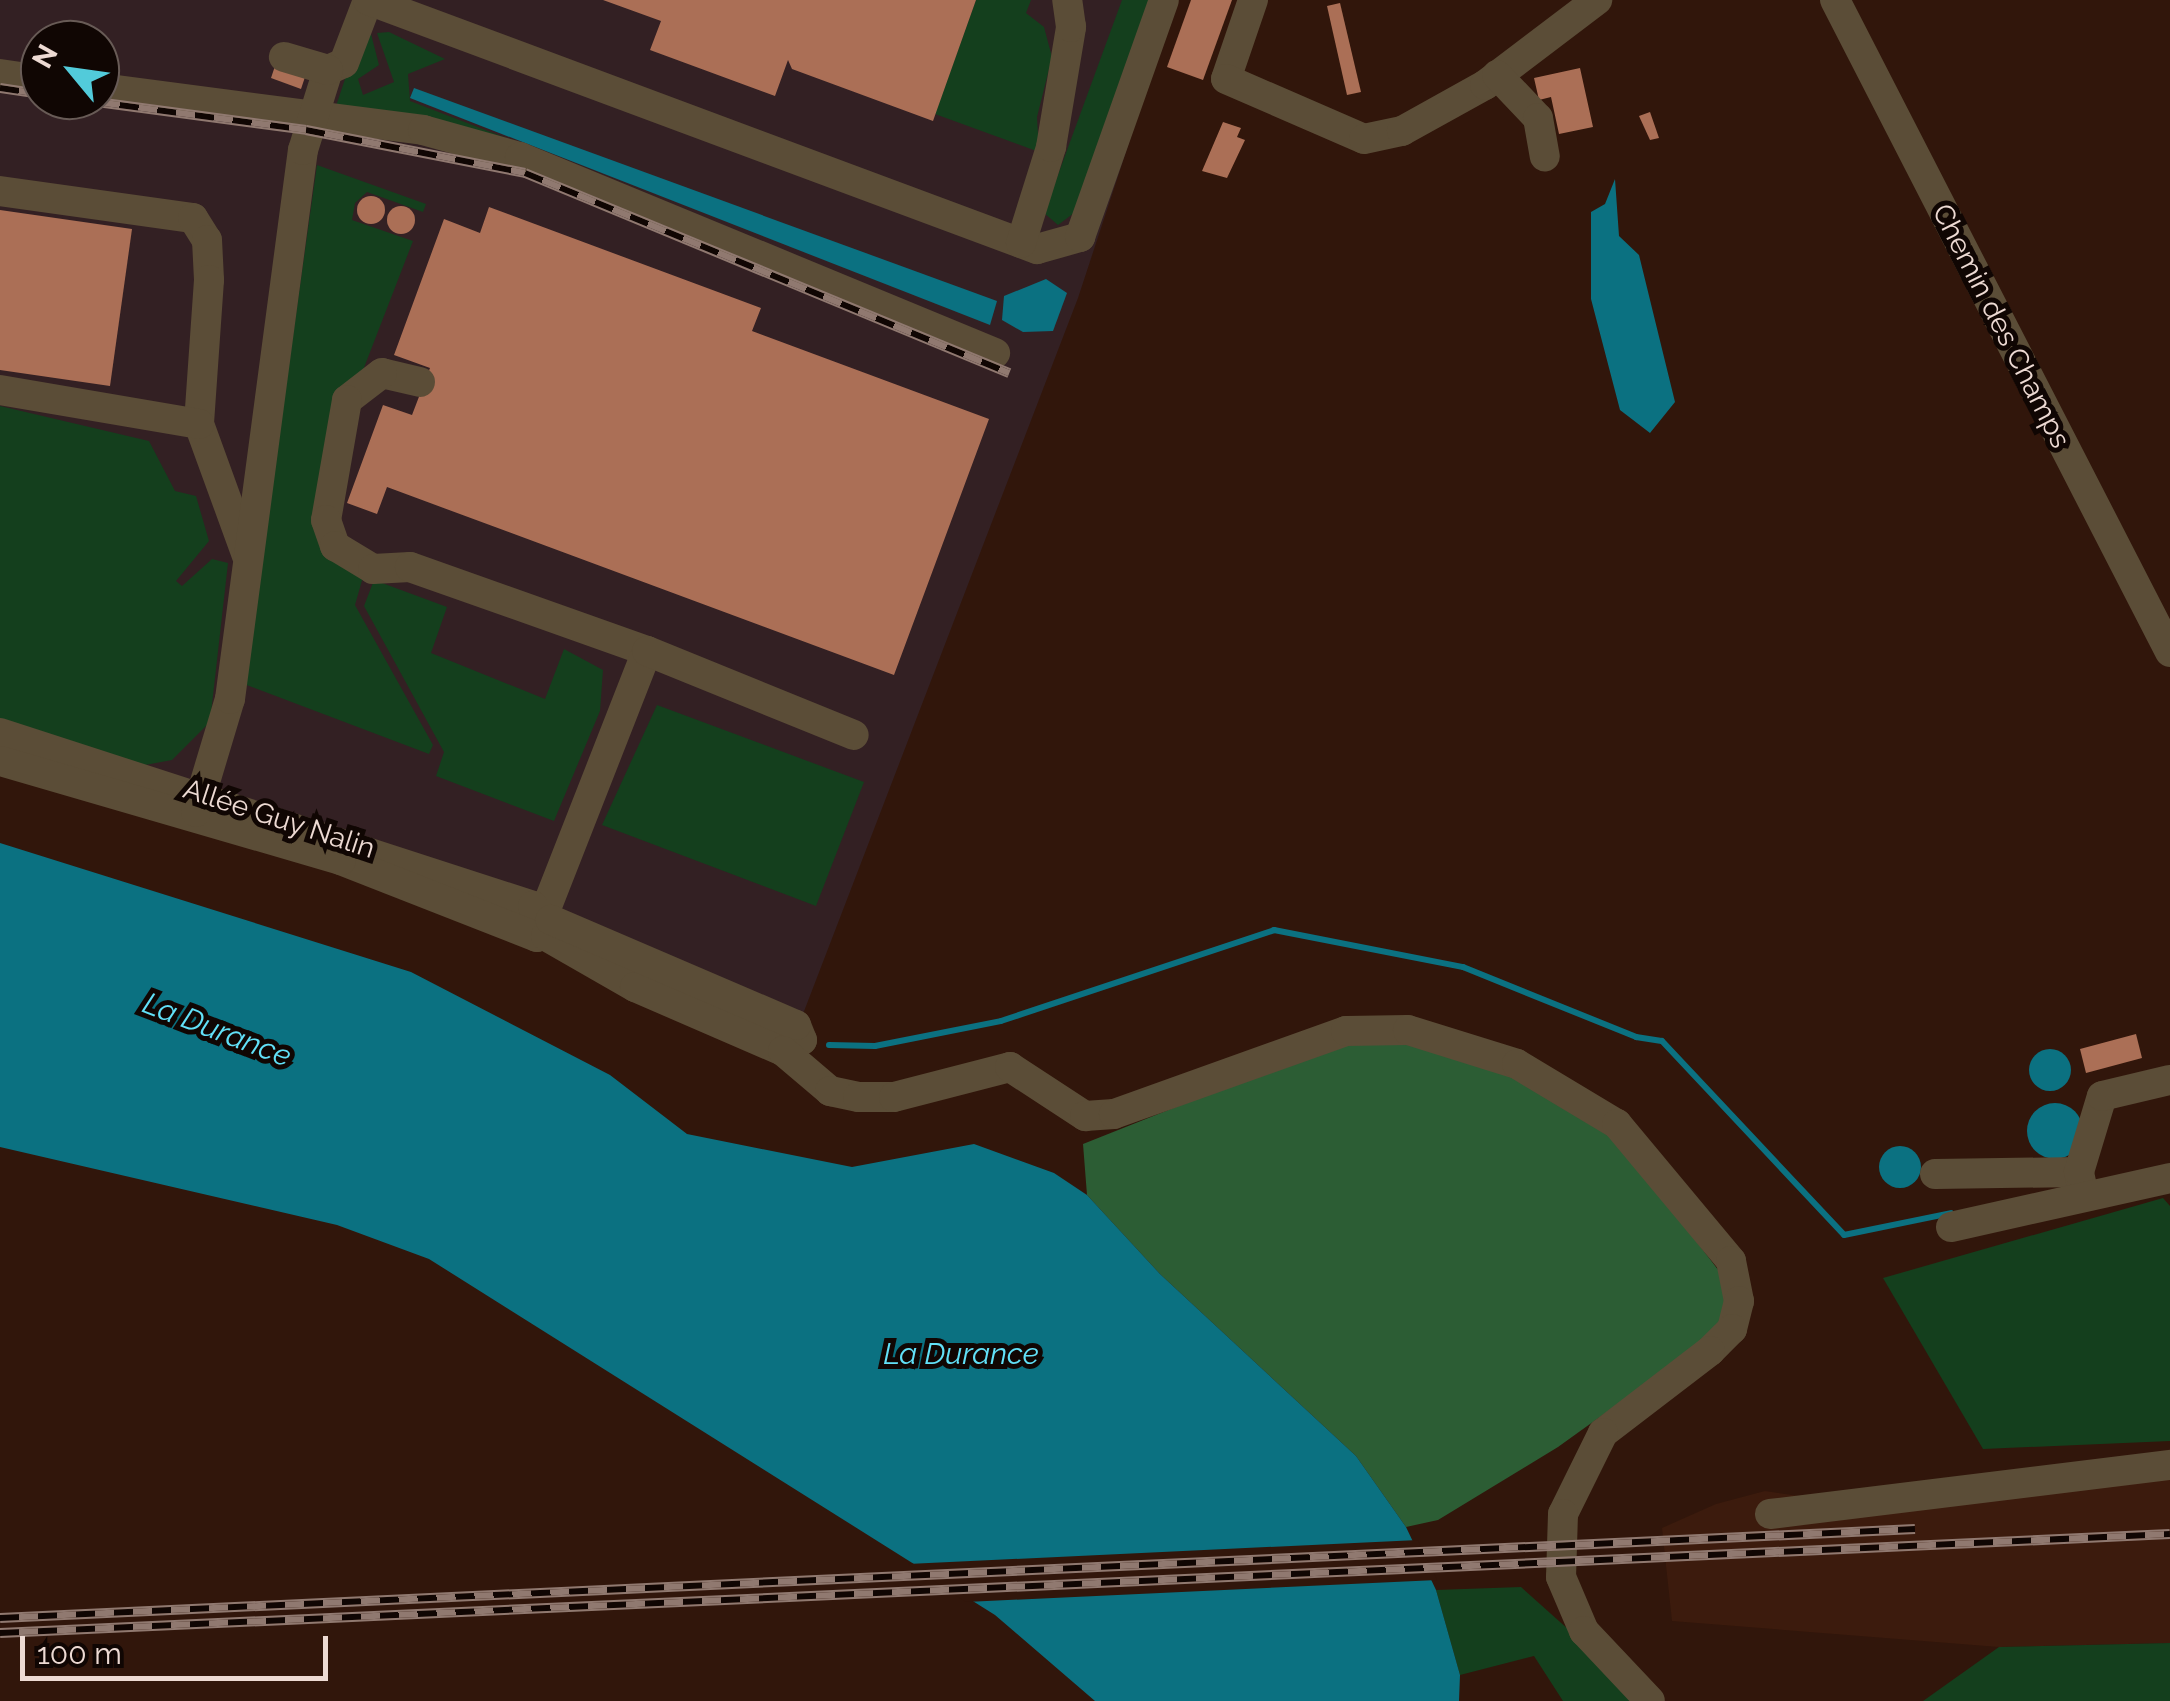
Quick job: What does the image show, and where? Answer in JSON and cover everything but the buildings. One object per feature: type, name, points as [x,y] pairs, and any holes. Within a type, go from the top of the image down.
[{"type":"street","points":[[284,57],[328,70],[344,62],[368,0],[1038,249],[1080,237],[1164,0]]},
{"type":"street","points":[[1022,243],[1052,147],[1071,27],[1067,0]]},
{"type":"street","points":[[1253,0],[1226,79],[1364,139],[1402,130],[1498,75],[1597,0]]},
{"type":"street","name":"Chemin des Champs","points":[[1835,0],[2170,652]]},
{"type":"street","points":[[198,804],[230,699],[311,116],[328,70]]},
{"type":"street","points":[[1498,75],[1538,118],[1544,156]]},
{"type":"street","points":[[120,91],[423,130],[520,157],[995,352]]},
{"type":"street","points":[[0,191],[193,218],[207,240],[209,280],[199,424],[248,559]]},
{"type":"street","points":[[420,382],[382,373],[348,400],[326,520],[335,546],[374,569],[410,567],[647,651],[854,736]]},
{"type":"street","points":[[0,390],[199,424]]},
{"type":"street","points":[[547,922],[647,651]]},
{"type":"street","name":"Allée Guy Nalin","points":[[0,733],[547,922],[635,987],[783,1051],[830,1091],[894,1097],[1010,1067],[1086,1116],[1130,1109],[1346,1032],[1408,1030],[1517,1064],[1617,1124],[1731,1261],[1739,1301],[1732,1328],[1710,1351],[1603,1433],[1563,1514],[1561,1577],[1584,1631],[1650,1701]]},
{"type":"street","name":"Allée Guy Nalin","points":[[0,761],[198,804]]},
{"type":"street","points":[[2082,1184],[2102,1096],[2169,1080]]},
{"type":"street","points":[[1936,1174],[2082,1184],[2162,1180]]},
{"type":"street","points":[[1952,1227],[2082,1184]]},
{"type":"street","points":[[1770,1514],[2170,1465]]},
{"type":"shaded area","points":[[0,0],[1176,0],[1078,298],[803,1014],[0,744]]},
{"type":"shaded area","points":[[2170,1473],[2170,1643],[1999,1647],[1672,1621],[1662,1528],[1716,1504],[1765,1491],[1813,1498]]},
{"type":"green space","points":[[976,0],[1031,0],[1026,13],[1044,27],[1052,57],[1037,117],[1039,152],[935,114]]},
{"type":"green space","points":[[1122,0],[1152,0],[1074,213],[1058,225],[1044,213]]},
{"type":"green space","points":[[389,32],[445,59],[408,74],[410,101],[514,141],[335,109],[358,40],[371,34],[379,65],[358,79],[363,95],[394,82],[377,33]]},
{"type":"green space","points":[[317,165],[426,204],[423,212],[367,192],[355,203],[352,220],[413,241],[319,484],[363,577],[355,605],[433,745],[429,754],[244,684]]},
{"type":"green space","points":[[0,406],[149,441],[175,491],[196,496],[209,541],[176,581],[182,586],[212,559],[228,563],[210,722],[172,760],[145,765],[0,725]]},
{"type":"green space","points":[[374,580],[447,607],[431,653],[545,699],[564,649],[603,670],[600,711],[554,821],[436,776],[444,752],[364,606]]},
{"type":"green space","points":[[657,705],[864,782],[816,906],[602,825]]},
{"type":"green space","points":[[1402,1037],[1507,1071],[1617,1138],[1719,1271],[1728,1313],[1707,1340],[1558,1447],[1438,1520],[1406,1527],[1356,1456],[1160,1274],[1087,1195],[1083,1144],[1322,1049]]},
{"type":"green space","points":[[2163,1198],[2170,1206],[2170,1441],[1983,1449],[1883,1278]]},
{"type":"green space","points":[[1521,1587],[1569,1630],[1636,1701],[1563,1701],[1534,1656],[1460,1675],[1436,1590]]},
{"type":"green space","points":[[2170,1643],[2170,1701],[1923,1701],[1999,1647]]},
{"type":"water","points":[[414,88],[997,301],[990,325],[410,98]]},
{"type":"water","points":[[1615,179],[1619,236],[1639,255],[1675,402],[1650,433],[1620,410],[1591,299],[1591,212],[1605,204]]},
{"type":"water","points":[[1046,279],[1067,293],[1053,331],[1023,332],[1002,320],[1004,296]]},
{"type":"water","name":"La Durance","points":[[0,843],[411,972],[610,1075],[687,1134],[852,1167],[974,1144],[1054,1173],[1087,1195],[1160,1274],[1356,1456],[1406,1527],[1436,1590],[1460,1675],[1459,1701],[1095,1701],[995,1615],[429,1259],[337,1225],[0,1147]]},
{"type":"water","points":[[2050,1049],[2065,1055],[2071,1070],[2065,1085],[2050,1091],[2035,1085],[2029,1070],[2035,1055]]},
{"type":"water","points":[[2055,1103],[2075,1111],[2083,1131],[2075,1151],[2055,1159],[2035,1151],[2027,1131],[2035,1111]]},
{"type":"water","points":[[1900,1146],[1915,1152],[1921,1167],[1915,1182],[1900,1188],[1885,1182],[1879,1167],[1885,1152]]},
{"type":"pier","points":[[1418,1540],[1437,1580],[966,1602],[908,1564]]},
{"type":"waterway","points":[[829,1045],[875,1046],[1001,1021],[1274,930],[1463,967],[1636,1037],[1662,1041],[1844,1235],[1951,1213]]},
{"type":"railway","points":[[0,88],[20,91]]},
{"type":"railway","points":[[120,105],[306,130],[525,173],[1009,373]]},
{"type":"railway","points":[[0,1618],[1915,1529]]},
{"type":"railway","points":[[0,1633],[2170,1534]]}]
